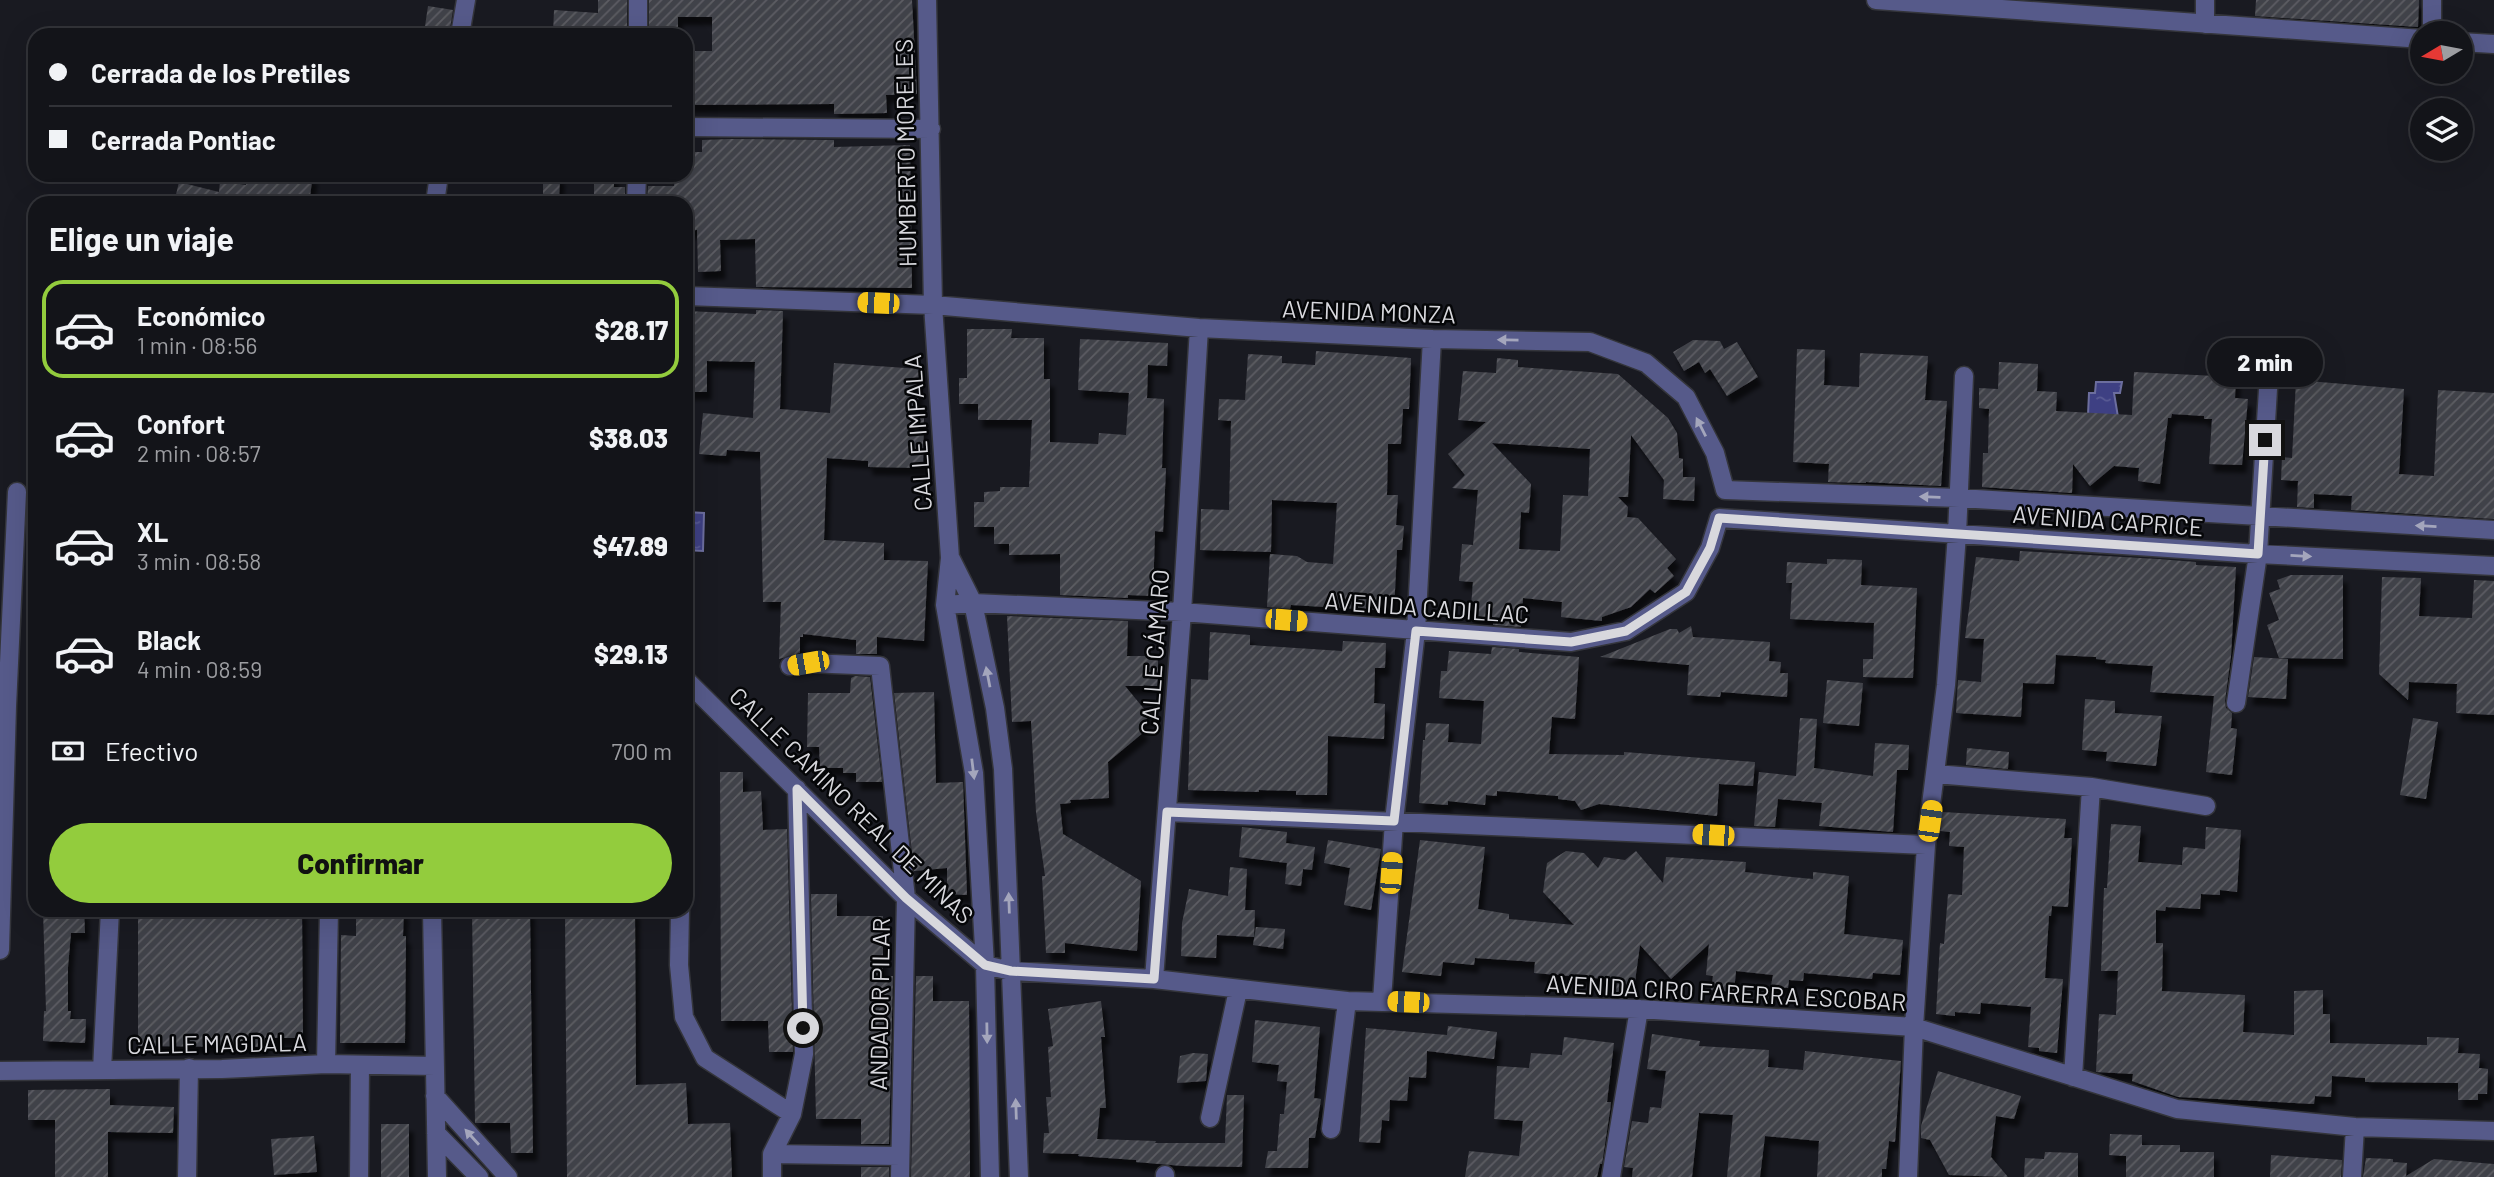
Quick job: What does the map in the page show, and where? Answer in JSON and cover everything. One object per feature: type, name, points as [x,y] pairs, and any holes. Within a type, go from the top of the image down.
[{"type":"street","points":[[461,28],[466,0]]},
{"type":"street","points":[[638,0],[638,28]]},
{"type":"street","name":"HUMBERTO MORELES","points":[[927,0],[933,305]]},
{"type":"street","points":[[1876,0],[1973,3],[2205,24],[2410,37]]},
{"type":"street","points":[[2205,0],[2205,24]]},
{"type":"street","points":[[2432,0],[2432,21]]},
{"type":"street","points":[[2473,43],[2494,44]]},
{"type":"street","points":[[693,127],[931,129]]},
{"type":"street","name":"AVENIDA MONZA","points":[[693,296],[933,305],[1199,328],[1432,339],[1590,342],[1646,363],[1686,397],[1715,453],[1725,490]]},
{"type":"street","name":"CALLE IMPALA","points":[[933,305],[950,558],[945,605],[974,773],[985,965],[990,1177]]},
{"type":"street","name":"CALLE CÁMARO","points":[[1154,979],[1182,612],[1199,328]]},
{"type":"street","points":[[1382,1001],[1394,821],[1416,631],[1432,339]]},
{"type":"street","points":[[1908,1177],[1914,1027],[1926,845],[1946,685],[1958,534],[1964,376]]},
{"type":"street","points":[[2236,703],[2258,554],[2268,389]]},
{"type":"street","name":"AVENIDA CAPRICE","points":[[1725,490],[1959,498],[2494,530]]},
{"type":"street","points":[[0,950],[16,492]]},
{"type":"street","points":[[1800,524],[1804,493]]},
{"type":"street","name":"AVENIDA CADILLAC","points":[[945,605],[973,603],[1182,612],[1571,642],[1626,631],[1686,592],[1710,548],[1719,518]]},
{"type":"street","name":"AVENIDA CAPRICE","points":[[1719,518],[2258,554],[2494,566]]},
{"type":"street","name":"CALLE IMPALA","points":[[950,558],[973,603],[995,708],[1003,769],[1019,1177]]},
{"type":"street","name":"ANDADOR PILAR","points":[[790,666],[808,663],[880,666],[906,898],[900,1177]]},
{"type":"street","name":"CALLE CAMINO REAL DE MINAS","points":[[693,687],[906,898],[985,965]]},
{"type":"street","points":[[1936,774],[2091,787],[2206,806]]},
{"type":"street","points":[[2073,1077],[2091,787]]},
{"type":"street","points":[[772,1177],[772,1154],[792,1114],[804,1054],[797,789]]},
{"type":"street","points":[[1167,812],[1926,845]]},
{"type":"street","points":[[102,1070],[110,917]]},
{"type":"street","points":[[326,1064],[329,917]]},
{"type":"street","points":[[432,917],[437,1177]]},
{"type":"street","points":[[680,917],[679,965],[684,1017],[705,1058],[792,1114]]},
{"type":"street","name":"AVENIDA CIRO FARERRA ESCOBAR","points":[[985,965],[1011,971],[1154,979],[1347,1001],[1639,1009],[1914,1027],[2177,1109],[2355,1127],[2494,1131]]},
{"type":"street","points":[[1210,1118],[1238,990]]},
{"type":"street","points":[[1331,1129],[1347,1001]]},
{"type":"street","points":[[1611,1177],[1639,1009]]},
{"type":"street","name":"CALLE MAGDALA","points":[[0,1071],[222,1069],[326,1064],[435,1066]]},
{"type":"street","points":[[359,1177],[360,1065]]},
{"type":"street","points":[[187,1177],[189,1068]]},
{"type":"street","points":[[436,1096],[508,1177]]},
{"type":"street","points":[[2352,1177],[2355,1127]]},
{"type":"street","points":[[436,1133],[480,1177]]},
{"type":"street","points":[[772,1154],[900,1156]]},
{"type":"water","points":[[2096,382],[2122,382],[2120,393],[2114,393],[2118,417],[2088,415],[2089,393],[2095,393]]},
{"type":"water","points":[[693,512],[704,513],[703,551],[693,550]]},
{"type":"building","points":[[598,0],[627,0],[627,28],[553,28],[554,10],[598,13]]},
{"type":"building","points":[[649,0],[912,0],[917,94],[886,95],[887,113],[834,114],[834,104],[693,105],[693,51],[712,51],[712,17],[678,17],[678,28],[649,28]]},
{"type":"building","points":[[2256,0],[2419,0],[2418,21],[2410,21],[2410,26],[2255,16]]},
{"type":"building","points":[[428,6],[453,10],[450,28],[425,28]]},
{"type":"building","points":[[702,140],[834,140],[834,147],[910,145],[912,288],[756,287],[755,239],[720,240],[721,271],[698,272],[697,230],[693,230],[693,196],[647,196],[648,186],[674,186],[674,182],[693,182],[693,152],[702,152]]},
{"type":"building","points":[[179,182],[219,192],[220,182],[246,185],[246,182],[312,182],[310,196],[176,196]]},
{"type":"building","points":[[543,182],[560,182],[559,196],[543,196]]},
{"type":"building","points":[[594,182],[614,182],[614,187],[625,187],[625,196],[594,196]]},
{"type":"building","points":[[756,310],[783,311],[780,409],[830,413],[834,363],[920,369],[917,417],[924,417],[923,468],[868,467],[868,461],[827,458],[824,540],[884,543],[884,560],[928,561],[924,641],[877,637],[877,654],[856,654],[856,640],[803,634],[803,637],[800,637],[800,653],[779,659],[781,602],[763,602],[760,452],[727,450],[726,456],[699,454],[703,413],[753,418],[755,362],[707,361],[707,392],[693,392],[693,311],[756,314]]},
{"type":"building","points":[[967,329],[1012,329],[1011,338],[1044,338],[1044,379],[1050,379],[1050,442],[1098,444],[1099,433],[1126,435],[1129,393],[1078,390],[1080,339],[1168,343],[1167,366],[1148,365],[1147,398],[1164,399],[1162,468],[1166,468],[1163,532],[1155,531],[1153,596],[1128,595],[1128,598],[1060,595],[1060,554],[1009,555],[1009,544],[994,544],[994,527],[974,527],[974,502],[984,502],[984,492],[1000,491],[1000,487],[1029,487],[1032,420],[978,420],[978,404],[959,404],[959,378],[967,378]]},
{"type":"building","points":[[1693,340],[1720,341],[1724,349],[1737,342],[1758,377],[1727,396],[1710,369],[1705,373],[1699,362],[1684,371],[1673,352]]},
{"type":"building","points":[[1797,349],[1825,350],[1824,385],[1859,387],[1860,353],[1928,356],[1925,400],[1947,401],[1941,486],[1828,482],[1829,464],[1793,462]]},
{"type":"building","points":[[1316,351],[1411,358],[1409,409],[1403,409],[1401,444],[1388,444],[1387,495],[1398,495],[1396,525],[1404,526],[1402,550],[1397,550],[1394,611],[1291,605],[1290,609],[1267,607],[1270,554],[1297,556],[1307,562],[1333,564],[1337,503],[1272,500],[1271,552],[1200,550],[1201,509],[1229,510],[1231,421],[1218,420],[1219,399],[1245,400],[1248,354],[1282,356],[1282,363],[1315,365]]},
{"type":"building","points":[[1497,358],[1518,360],[1518,367],[1618,374],[1668,418],[1677,433],[1679,458],[1683,459],[1683,477],[1695,477],[1694,501],[1663,499],[1664,480],[1631,435],[1628,497],[1618,497],[1628,507],[1627,517],[1638,518],[1676,559],[1667,568],[1674,576],[1655,593],[1650,589],[1631,607],[1602,617],[1602,621],[1561,617],[1562,602],[1523,598],[1521,627],[1493,625],[1493,620],[1470,618],[1473,582],[1459,581],[1462,544],[1473,545],[1478,490],[1452,488],[1465,475],[1448,454],[1486,422],[1458,420],[1463,371],[1496,373]],"holes":[[[1492,443],[1590,449],[1588,496],[1563,495],[1560,551],[1519,549],[1521,512],[1529,513],[1531,484]]]},
{"type":"building","points":[[1999,362],[2038,364],[2037,391],[2057,392],[2056,411],[2132,415],[2134,372],[2236,377],[2235,398],[2248,399],[2242,465],[2209,464],[2212,419],[2172,414],[2171,418],[2168,418],[2160,484],[2138,481],[2139,468],[2114,466],[2090,486],[2073,464],[2072,493],[1982,487],[1983,453],[1988,453],[1989,409],[1979,408],[1979,388],[1998,389]]},
{"type":"building","points":[[2296,380],[2404,389],[2399,474],[2434,476],[2438,390],[2494,393],[2494,519],[2351,510],[2352,496],[2314,494],[2314,508],[2297,507],[2298,481],[2281,480],[2282,457],[2292,458]]},
{"type":"building","points":[[2020,551],[2158,559],[2236,567],[2231,656],[2225,701],[2226,708],[2232,713],[2231,728],[2237,729],[2232,775],[2206,772],[2214,696],[2150,692],[2153,666],[2105,663],[2106,660],[2096,657],[2056,655],[2054,684],[2023,683],[2021,717],[1956,713],[1958,680],[1981,682],[1984,639],[1965,638],[1976,557],[2019,561]]},
{"type":"building","points":[[1827,559],[1862,560],[1861,585],[1917,588],[1913,678],[1863,677],[1863,659],[1873,659],[1874,623],[1790,619],[1792,583],[1786,583],[1787,562],[1827,564]]},
{"type":"building","points":[[2291,575],[2343,575],[2343,659],[2279,658],[2267,625],[2279,620],[2269,593],[2280,589],[2277,580]]},
{"type":"building","points":[[2382,577],[2421,578],[2419,616],[2472,618],[2474,580],[2494,581],[2494,715],[2456,713],[2457,684],[2409,682],[2408,700],[2379,674]]},
{"type":"building","points":[[1007,616],[1128,621],[1127,656],[1158,656],[1158,686],[1125,686],[1150,716],[1139,725],[1144,732],[1108,762],[1109,798],[1070,800],[1071,803],[1060,804],[1063,834],[1141,881],[1137,951],[1065,943],[1065,953],[1046,953],[1042,876],[1045,876],[1036,812],[1031,721],[1012,722]]},
{"type":"building","points":[[1691,626],[1693,637],[1770,642],[1769,661],[1781,662],[1780,673],[1788,673],[1787,697],[1721,692],[1720,697],[1687,695],[1689,665],[1600,657],[1670,629],[1677,629],[1679,633]]},
{"type":"building","points":[[1210,632],[1250,635],[1250,645],[1342,651],[1343,641],[1386,643],[1385,668],[1375,668],[1374,703],[1385,704],[1384,739],[1328,736],[1327,795],[1296,795],[1296,791],[1188,790],[1191,679],[1208,680]]},
{"type":"building","points":[[1492,647],[1579,657],[1575,719],[1552,717],[1549,754],[1624,755],[1624,752],[1755,762],[1753,786],[1719,784],[1717,816],[1599,804],[1581,810],[1575,801],[1558,799],[1558,796],[1497,791],[1497,796],[1486,795],[1485,805],[1448,801],[1448,805],[1419,803],[1426,723],[1449,724],[1448,742],[1481,744],[1484,701],[1439,698],[1441,671],[1447,671],[1449,651],[1491,654]]},
{"type":"building","points":[[2254,657],[2288,659],[2286,699],[2248,697]]},
{"type":"building","points":[[870,677],[882,782],[856,782],[856,773],[843,773],[843,768],[820,768],[819,747],[807,747],[808,693],[850,693],[851,678]]},
{"type":"building","points":[[1827,680],[1863,683],[1859,726],[1823,723]]},
{"type":"building","points":[[934,692],[936,783],[963,782],[967,895],[947,894],[947,868],[914,871],[894,693]]},
{"type":"building","points":[[2085,699],[2115,701],[2115,713],[2162,716],[2156,766],[2106,761],[2107,752],[2082,750]]},
{"type":"building","points":[[1800,718],[1817,719],[1814,768],[1873,776],[1875,743],[1909,745],[1908,770],[1897,770],[1893,832],[1819,826],[1822,803],[1778,799],[1775,827],[1754,826],[1759,772],[1796,776]]},
{"type":"building","points":[[2413,718],[2438,722],[2426,799],[2400,795]]},
{"type":"building","points":[[1967,748],[2009,752],[2008,769],[1966,765]]},
{"type":"building","points":[[720,772],[743,772],[743,792],[761,791],[763,830],[787,829],[793,1052],[769,1052],[768,1021],[721,1021]]},
{"type":"building","points":[[1942,812],[2066,819],[2064,838],[2072,838],[2068,907],[2052,906],[2045,978],[2063,979],[2057,1053],[2028,1047],[2031,1007],[1981,1003],[1980,1014],[1936,1014],[1940,943],[1944,944],[1948,894],[1962,895],[1964,847],[1949,846],[1950,832],[1940,831]]},
{"type":"building","points":[[2111,824],[2141,826],[2138,862],[2182,865],[2183,847],[2205,849],[2206,827],[2241,830],[2237,892],[2220,890],[2220,895],[2201,894],[2200,909],[2166,907],[2165,911],[2156,910],[2156,943],[2163,943],[2162,991],[2245,995],[2243,1032],[2294,1035],[2294,991],[2323,990],[2323,1014],[2330,1014],[2330,1043],[2427,1045],[2427,1037],[2459,1038],[2458,1053],[2480,1054],[2479,1068],[2488,1069],[2487,1094],[2478,1094],[2478,1100],[2458,1100],[2458,1083],[2365,1082],[2365,1078],[2332,1076],[2331,1097],[2315,1096],[2314,1104],[2178,1097],[2132,1081],[2133,1074],[2096,1072],[2099,1014],[2116,1015],[2118,971],[2101,971],[2104,888],[2107,888]]},
{"type":"building","points":[[1242,827],[1287,832],[1286,843],[1315,847],[1312,870],[1303,869],[1301,886],[1285,884],[1287,863],[1239,857]]},
{"type":"building","points":[[1328,840],[1381,849],[1371,910],[1344,905],[1350,868],[1324,863]]},
{"type":"building","points":[[1420,840],[1485,847],[1478,909],[1509,914],[1509,919],[1574,925],[1543,892],[1547,863],[1566,851],[1584,853],[1598,868],[1604,857],[1625,860],[1636,851],[1663,883],[1666,857],[1746,862],[1745,872],[1792,877],[1813,879],[1813,872],[1849,876],[1844,934],[1903,940],[1900,975],[1873,973],[1872,979],[1804,973],[1803,981],[1789,980],[1788,988],[1771,986],[1773,975],[1736,971],[1734,992],[1711,990],[1713,976],[1706,975],[1709,944],[1671,979],[1640,945],[1633,996],[1603,992],[1605,979],[1534,973],[1535,962],[1475,958],[1474,965],[1443,962],[1441,976],[1402,972]]},
{"type":"building","points":[[1230,867],[1247,869],[1245,910],[1255,910],[1254,937],[1217,935],[1216,958],[1181,956],[1182,923],[1189,889],[1228,896]]},
{"type":"building","points":[[811,894],[837,894],[837,916],[883,916],[883,976],[893,976],[889,1144],[861,1144],[861,1119],[816,1119]]},
{"type":"building","points":[[43,917],[84,917],[85,933],[71,933],[68,1011],[71,1011],[70,1019],[86,1019],[85,1043],[43,1041],[46,1011]]},
{"type":"building","points":[[138,917],[302,917],[303,1038],[265,1038],[265,1047],[138,1046]]},
{"type":"building","points":[[356,917],[404,917],[405,1043],[340,1043],[341,935],[356,936]]},
{"type":"building","points":[[472,917],[530,917],[533,1153],[511,1153],[510,1123],[475,1123]]},
{"type":"building","points":[[565,917],[635,917],[636,1085],[686,1083],[688,1124],[730,1123],[732,1177],[567,1177]]},
{"type":"building","points":[[1256,927],[1285,929],[1283,949],[1253,945]]},
{"type":"building","points":[[916,976],[933,976],[933,1001],[969,1001],[970,1177],[911,1177]]},
{"type":"building","points":[[1101,1001],[1105,1037],[1101,1037],[1106,1108],[1100,1108],[1097,1139],[1156,1141],[1155,1143],[1225,1143],[1227,1095],[1244,1095],[1242,1167],[1183,1166],[1078,1156],[1079,1154],[1043,1153],[1044,1133],[1049,1133],[1046,1097],[1051,1097],[1048,1047],[1053,1046],[1048,1009]]},
{"type":"building","points":[[1255,1020],[1320,1027],[1314,1098],[1321,1099],[1315,1138],[1309,1138],[1308,1168],[1265,1168],[1268,1151],[1277,1151],[1280,1114],[1284,1114],[1287,1082],[1277,1081],[1279,1065],[1252,1062]]},
{"type":"building","points":[[1448,1026],[1497,1032],[1494,1059],[1427,1051],[1426,1078],[1409,1077],[1407,1101],[1390,1100],[1389,1121],[1382,1120],[1380,1143],[1359,1142],[1366,1028],[1447,1035]]},
{"type":"building","points":[[1652,1034],[1700,1041],[1699,1046],[1769,1050],[1768,1067],[1803,1070],[1805,1051],[1901,1061],[1895,1142],[1889,1141],[1886,1169],[1882,1169],[1882,1177],[1817,1177],[1819,1141],[1765,1136],[1760,1177],[1727,1177],[1733,1115],[1699,1113],[1692,1177],[1632,1177],[1633,1168],[1624,1167],[1632,1121],[1648,1123],[1650,1107],[1661,1108],[1666,1071],[1647,1069]]},
{"type":"building","points":[[1564,1037],[1614,1043],[1607,1102],[1611,1102],[1610,1111],[1602,1164],[1597,1177],[1465,1177],[1469,1151],[1519,1156],[1523,1121],[1494,1119],[1497,1066],[1529,1068],[1531,1053],[1562,1055]]},
{"type":"building","points":[[1208,1054],[1206,1081],[1177,1083],[1180,1056]]},
{"type":"building","points":[[1938,1071],[2021,1096],[2014,1119],[1996,1116],[1991,1157],[2008,1177],[1949,1175],[1930,1140],[1921,1138],[1921,1126]]},
{"type":"building","points":[[110,1089],[110,1105],[174,1107],[173,1133],[108,1132],[108,1177],[55,1177],[55,1120],[28,1120],[28,1090]]},
{"type":"building","points":[[381,1124],[409,1124],[409,1177],[381,1177]]},
{"type":"building","points":[[2110,1134],[2142,1135],[2142,1145],[2180,1145],[2180,1152],[2214,1152],[2214,1177],[2126,1177],[2126,1156],[2109,1155]]},
{"type":"building","points":[[314,1136],[317,1172],[274,1175],[271,1139]]},
{"type":"building","points":[[2045,1152],[2078,1153],[2078,1177],[2024,1177],[2025,1158],[2044,1159]]},
{"type":"building","points":[[2271,1155],[2342,1160],[2341,1177],[2270,1177]]},
{"type":"building","points":[[2366,1158],[2393,1159],[2393,1162],[2407,1163],[2406,1176],[2434,1159],[2494,1164],[2494,1177],[2363,1177]]},
{"type":"building","points":[[861,1167],[889,1167],[889,1177],[861,1177]]},
{"type":"route","points":[[803,1028],[797,789],[906,898],[985,965],[1011,971],[1154,979],[1167,812],[1394,821],[1416,631],[1571,642],[1626,631],[1686,592],[1710,548],[1719,518],[2258,554],[2265,440]]}]
